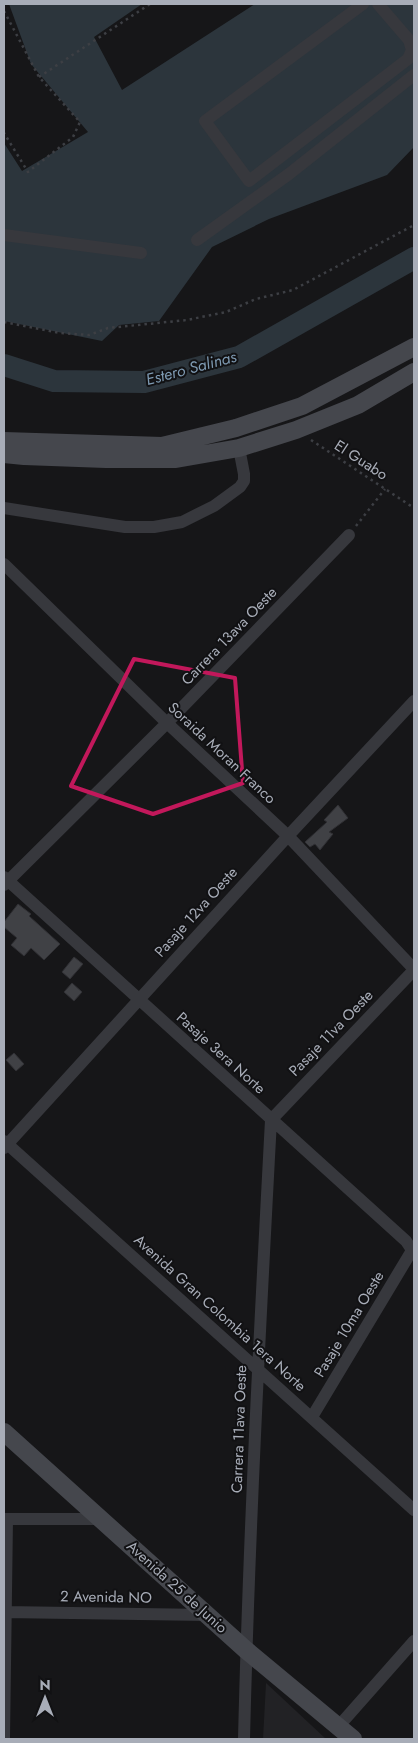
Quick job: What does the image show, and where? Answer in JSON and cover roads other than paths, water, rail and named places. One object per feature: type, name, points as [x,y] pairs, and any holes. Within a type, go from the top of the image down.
[{"type":"main road","points":[[4,441],[162,446],[236,428],[302,406],[414,347]]},
{"type":"main road","points":[[4,454],[97,459],[176,458],[239,448],[296,430],[358,405],[414,372]]},
{"type":"main road","points":[[302,406],[312,424]]},
{"type":"main road","name":"Avenida 25 de Junio","points":[[4,1432],[246,1650],[353,1739]]},
{"type":"street","points":[[363,4],[206,121],[249,181],[408,60],[412,50],[409,40],[378,4]]},
{"type":"street","points":[[197,240],[289,174],[414,76]]},
{"type":"street","points":[[4,235],[141,253]]},
{"type":"street","points":[[4,508],[125,527],[154,527],[182,522],[214,506],[240,488],[244,481],[244,474],[239,448]]},
{"type":"street","name":"Carrera 13ava Oeste","points":[[5,881],[167,724],[349,535]]},
{"type":"street","name":"Soraida Moran Franco","points":[[4,564],[167,724],[288,836],[414,969]]},
{"type":"street","name":"Pasaje 12va Oeste","points":[[5,1144],[414,702]]},
{"type":"street","name":"Pasaje 3era Norte","points":[[5,881],[406,1241],[413,1250]]},
{"type":"street","name":"Pasaje 11va Oeste","points":[[270,1120],[414,969]]},
{"type":"street","name":"Carrera 11ava Oeste","points":[[244,1739],[246,1650],[270,1120]]},
{"type":"street","name":"Avenida Gran Colombia 1era Norte","points":[[5,1144],[414,1510]]},
{"type":"street","name":"Pasaje 10ma Oeste","points":[[312,1417],[413,1250]]},
{"type":"street","points":[[4,1738],[5,1519],[101,1519]]},
{"type":"street","name":"2 Avenida NO","points":[[5,1612],[207,1615]]},
{"type":"street","points":[[338,1727],[414,1641]]},
{"type":"waterway","name":"Estero Salinas","points":[[4,365],[54,381],[144,382],[239,357],[414,258]]}]
